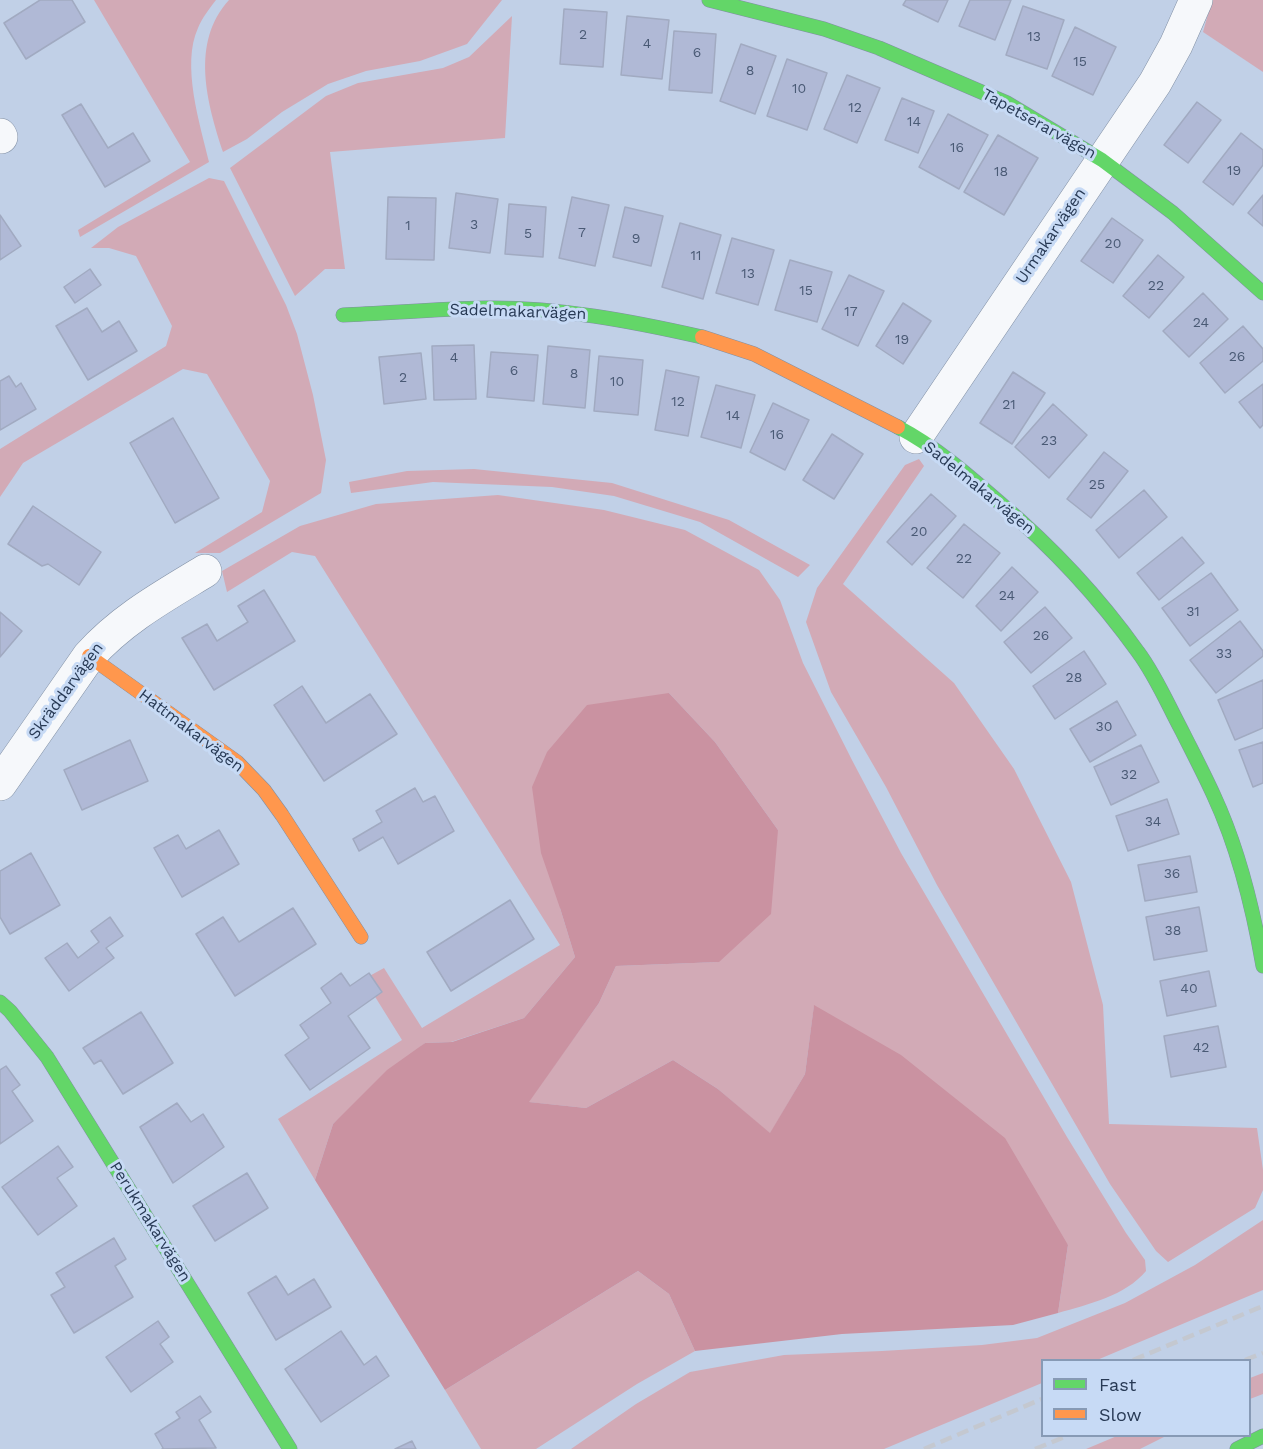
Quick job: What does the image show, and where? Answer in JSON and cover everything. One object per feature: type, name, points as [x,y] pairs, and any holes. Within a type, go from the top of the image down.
[{"type":"street","name":"Tapetserarvägen","points":[[709,0],[824,29],[879,48],[1007,103],[1102,160],[1173,213],[1263,293]]},
{"type":"street","name":"Urmakarvägen","points":[[916,437],[1155,83],[1176,45],[1196,0]]},
{"type":"street","name":"Sadelmakarvägen","points":[[343,315],[486,308],[598,316],[709,339],[754,354],[800,376],[916,437],[958,466],[1040,537],[1079,577],[1139,653],[1162,692],[1215,798],[1238,860],[1254,916],[1263,966]]},
{"type":"street","name":"Skräddarvägen","points":[[0,784],[89,656],[106,637],[132,616],[205,571]]},
{"type":"street","name":"Hattmakarvägen","points":[[89,656],[237,762],[264,790],[361,937]]},
{"type":"street","name":"Perukmakarvägen","points":[[0,1002],[47,1057],[290,1449]]},
{"type":"street","points":[[1237,1449],[1263,1436]]},
{"type":"shaded area","points":[[94,0],[216,0],[198,28],[191,59],[197,113],[209,162],[80,237],[78,230],[190,162]]},
{"type":"shaded area","points":[[229,0],[502,0],[467,44],[420,61],[366,71],[328,84],[282,112],[247,139],[223,152],[212,114],[205,74],[209,35],[217,17]]},
{"type":"shaded area","points":[[1212,0],[1263,0],[1263,72],[1203,32]]},
{"type":"shaded area","points":[[512,16],[505,138],[330,152],[345,269],[325,269],[295,296],[230,168],[326,96],[358,83],[443,68],[469,57]]},
{"type":"shaded area","points":[[209,178],[224,181],[286,305],[297,334],[313,395],[326,460],[321,493],[220,553],[195,553],[262,512],[270,481],[207,374],[183,369],[23,463],[0,497],[0,449],[166,346],[172,326],[136,256],[109,248],[91,248],[118,227]]},
{"type":"shaded area","points":[[919,459],[924,466],[843,584],[954,683],[1014,769],[1071,882],[1103,1005],[1109,1124],[1257,1128],[1263,1170],[1263,1190],[1255,1208],[1168,1262],[1156,1251],[1110,1184],[937,885],[886,787],[831,692],[806,622],[817,588],[905,465]]},
{"type":"shaded area","points":[[474,469],[612,483],[729,520],[810,565],[798,577],[700,522],[614,496],[552,487],[433,482],[351,493],[349,482],[407,471]]},
{"type":"shaded area","points":[[498,495],[604,510],[685,530],[759,570],[780,600],[803,663],[901,853],[1067,1137],[1145,1260],[1146,1271],[1137,1280],[1106,1298],[1058,1313],[1068,1245],[814,1006],[805,1074],[770,1134],[718,1089],[673,1060],[586,1108],[528,1102],[599,1003],[616,966],[718,962],[778,830],[715,742],[669,693],[560,908],[575,957],[524,1018],[451,1042],[425,1043],[333,1124],[315,1180],[278,1119],[402,1040],[364,979],[384,968],[422,1028],[560,945],[315,556],[292,552],[227,592],[222,571],[300,526],[376,504]]},
{"type":"shaded area","points":[[669,693],[715,742],[778,830],[771,914],[719,962],[616,966],[599,1003],[529,1102],[586,1108],[673,1060],[718,1089],[770,1133],[805,1074],[814,1005],[901,1055],[1005,1138],[1068,1245],[1058,1313],[1013,1325],[842,1334],[695,1351],[669,1294],[638,1271],[445,1390],[315,1180],[333,1124],[387,1070],[425,1043],[452,1042],[524,1018],[575,957],[541,853],[532,787],[547,752],[587,705]]},
{"type":"shaded area","points":[[1263,1220],[1263,1290],[1099,1359],[1041,1359],[1041,1383],[884,1449],[571,1449],[636,1404],[690,1372],[784,1355],[982,1345],[1037,1338],[1125,1303],[1195,1265]]},
{"type":"shaded area","points":[[638,1271],[669,1294],[695,1351],[637,1384],[536,1449],[481,1449],[445,1390]]},
{"type":"shaded area","points":[[1263,1373],[1263,1394],[1251,1399],[1251,1378]]},
{"type":"shaded area","points":[[1115,1437],[1164,1437],[1140,1449],[1086,1449]]},
{"type":"building","points":[[40,0],[72,0],[85,22],[26,59],[4,23]]},
{"type":"building","points":[[906,0],[948,0],[938,22],[903,5]]},
{"type":"building","points":[[970,0],[1011,0],[995,40],[959,26]]},
{"type":"building","points":[[1023,6],[1064,20],[1047,69],[1006,55]]},
{"type":"building","points":[[564,9],[607,12],[603,67],[560,64]]},
{"type":"building","points":[[627,16],[669,20],[662,79],[621,75]]},
{"type":"building","points":[[1075,27],[1116,47],[1093,95],[1052,76]]},
{"type":"building","points":[[674,31],[716,34],[712,93],[669,90]]},
{"type":"building","points":[[741,44],[776,56],[755,114],[720,101]]},
{"type":"building","points":[[787,59],[827,73],[807,130],[767,116]]},
{"type":"building","points":[[847,75],[880,88],[857,143],[824,129]]},
{"type":"building","points":[[902,98],[934,111],[918,153],[885,140]]},
{"type":"building","points":[[1197,102],[1221,120],[1188,163],[1164,145]]},
{"type":"building","points":[[81,104],[108,148],[133,133],[150,161],[105,187],[62,115]]},
{"type":"building","points":[[948,114],[988,135],[959,189],[919,167]]},
{"type":"building","points":[[1241,133],[1263,150],[1263,165],[1233,205],[1203,182]]},
{"type":"building","points":[[998,135],[1038,158],[1004,215],[964,192]]},
{"type":"building","points":[[456,193],[498,199],[490,253],[449,248]]},
{"type":"building","points":[[1263,195],[1263,226],[1248,213]]},
{"type":"building","points":[[388,197],[436,198],[434,260],[386,259]]},
{"type":"building","points":[[572,197],[609,205],[595,266],[559,258]]},
{"type":"building","points":[[509,204],[546,207],[543,257],[505,254]]},
{"type":"building","points":[[625,207],[663,216],[651,266],[613,257]]},
{"type":"building","points":[[0,215],[21,246],[0,260]]},
{"type":"building","points":[[1112,218],[1143,240],[1113,283],[1081,261]]},
{"type":"building","points":[[680,223],[721,235],[703,299],[662,287]]},
{"type":"building","points":[[732,238],[774,250],[758,305],[716,293]]},
{"type":"building","points":[[1158,255],[1184,277],[1149,318],[1123,296]]},
{"type":"building","points":[[790,260],[832,272],[817,322],[775,310]]},
{"type":"building","points":[[90,269],[101,285],[75,303],[64,287]]},
{"type":"building","points":[[849,275],[884,291],[858,346],[822,329]]},
{"type":"building","points":[[1203,293],[1228,319],[1189,357],[1163,331]]},
{"type":"building","points":[[903,303],[931,321],[903,364],[876,346]]},
{"type":"building","points":[[87,308],[102,332],[119,321],[137,351],[88,380],[56,326]]},
{"type":"building","points":[[1243,326],[1263,349],[1263,361],[1225,393],[1200,363]]},
{"type":"building","points":[[474,345],[476,399],[434,400],[432,346]]},
{"type":"building","points":[[548,346],[590,350],[585,408],[543,404]]},
{"type":"building","points":[[491,352],[538,355],[534,401],[487,397]]},
{"type":"building","points":[[421,353],[426,399],[384,404],[379,357]]},
{"type":"building","points":[[599,356],[643,360],[638,415],[594,411]]},
{"type":"building","points":[[666,370],[699,377],[688,436],[655,430]]},
{"type":"building","points":[[1013,372],[1045,393],[1012,444],[980,423]]},
{"type":"building","points":[[9,376],[16,387],[21,383],[36,409],[0,430],[0,381]]},
{"type":"building","points":[[1263,384],[1263,425],[1260,428],[1239,402]]},
{"type":"building","points":[[716,385],[755,395],[741,448],[701,437]]},
{"type":"building","points":[[773,403],[809,420],[785,470],[750,452]]},
{"type":"building","points":[[1053,404],[1087,435],[1049,478],[1015,447]]},
{"type":"building","points":[[173,418],[219,498],[175,523],[130,443]]},
{"type":"building","points":[[832,434],[863,454],[834,499],[803,480]]},
{"type":"building","points":[[1104,452],[1128,471],[1091,518],[1067,499]]},
{"type":"building","points":[[1144,490],[1167,517],[1119,558],[1096,530]]},
{"type":"building","points":[[931,494],[956,516],[912,565],[887,542]]},
{"type":"building","points":[[33,506],[101,552],[79,585],[48,564],[42,566],[8,544]]},
{"type":"building","points":[[964,524],[1000,553],[963,598],[927,568]]},
{"type":"building","points":[[1182,537],[1204,563],[1159,600],[1137,573]]},
{"type":"building","points":[[1012,567],[1038,592],[1001,631],[976,606]]},
{"type":"building","points":[[1211,573],[1238,610],[1190,646],[1162,608]]},
{"type":"building","points":[[264,590],[295,641],[214,690],[182,638],[207,624],[217,641],[248,622],[238,606]]},
{"type":"building","points":[[1045,607],[1072,638],[1031,673],[1004,642]]},
{"type":"building","points":[[0,612],[22,631],[0,657]]},
{"type":"building","points":[[1240,621],[1263,651],[1263,656],[1216,693],[1190,660]]},
{"type":"building","points":[[1084,651],[1106,684],[1055,719],[1033,686]]},
{"type":"building","points":[[1263,680],[1263,728],[1235,740],[1218,700]]},
{"type":"building","points":[[302,686],[326,723],[370,694],[397,734],[324,781],[274,705]]},
{"type":"building","points":[[1117,701],[1136,735],[1090,762],[1070,729]]},
{"type":"building","points":[[130,740],[148,781],[82,810],[64,770]]},
{"type":"building","points":[[1263,742],[1263,783],[1253,787],[1239,750]]},
{"type":"building","points":[[1141,745],[1159,782],[1111,805],[1094,767]]},
{"type":"building","points":[[415,788],[423,802],[435,796],[454,831],[398,864],[383,837],[359,851],[353,839],[382,822],[376,811]]},
{"type":"building","points":[[1167,799],[1179,834],[1128,851],[1116,816]]},
{"type":"building","points":[[219,830],[239,864],[182,897],[154,848],[178,835],[186,849]]},
{"type":"building","points":[[31,853],[60,905],[10,934],[0,917],[0,871]]},
{"type":"building","points":[[1190,856],[1197,892],[1145,901],[1138,865]]},
{"type":"building","points":[[510,900],[534,939],[451,991],[427,952]]},
{"type":"building","points":[[1199,907],[1207,951],[1154,960],[1146,917]]},
{"type":"building","points":[[293,908],[316,944],[235,996],[196,934],[223,917],[239,942]]},
{"type":"building","points":[[110,917],[123,936],[106,948],[114,958],[69,991],[45,958],[67,943],[78,958],[99,942],[91,931]]},
{"type":"building","points":[[1209,971],[1216,1006],[1167,1016],[1160,981]]},
{"type":"building","points":[[341,973],[350,986],[369,973],[382,992],[348,1016],[370,1048],[310,1090],[285,1055],[309,1038],[300,1025],[331,1003],[321,988]]},
{"type":"building","points":[[141,1012],[173,1063],[123,1094],[101,1060],[94,1064],[83,1048]]},
{"type":"building","points":[[1218,1026],[1226,1067],[1171,1077],[1164,1036]]},
{"type":"building","points":[[6,1066],[20,1085],[12,1091],[33,1121],[0,1144],[0,1070]]},
{"type":"building","points":[[177,1103],[191,1122],[203,1114],[224,1147],[173,1183],[140,1127]]},
{"type":"building","points":[[58,1146],[73,1167],[57,1178],[77,1206],[38,1235],[2,1187]]},
{"type":"building","points":[[247,1173],[268,1208],[215,1241],[193,1206]]},
{"type":"building","points":[[114,1238],[126,1259],[115,1266],[133,1297],[74,1333],[51,1295],[65,1287],[56,1273]]},
{"type":"building","points":[[276,1276],[288,1295],[314,1279],[331,1307],[276,1340],[248,1293]]},
{"type":"building","points":[[158,1321],[169,1337],[160,1344],[173,1362],[131,1392],[106,1357]]},
{"type":"building","points":[[341,1331],[364,1365],[376,1356],[389,1376],[321,1422],[285,1369]]},
{"type":"building","points":[[200,1396],[211,1412],[199,1420],[216,1448],[162,1449],[155,1434],[180,1418],[176,1412]]},
{"type":"building","points":[[412,1441],[416,1449],[395,1449]]},
{"type":"railway","points":[[1135,1359],[1263,1306]]},
{"type":"railway","points":[[1248,1359],[1263,1353]]},
{"type":"railway","points":[[924,1449],[1041,1399]]},
{"type":"railway","points":[[1035,1449],[1065,1437]]},
{"type":"traffic: fast","points":[[709,0],[824,29],[879,48],[1007,103],[1102,160],[1173,213],[1263,293]]},
{"type":"traffic: fast","points":[[343,315],[512,308],[621,321],[702,337]]},
{"type":"traffic: fast","points":[[898,427],[951,462],[1038,537],[1074,573],[1123,631],[1144,661],[1182,731],[1223,816],[1244,879],[1263,966]]},
{"type":"traffic: fast","points":[[0,1002],[47,1057],[290,1449]]},
{"type":"traffic: fast","points":[[1237,1449],[1263,1436]]},
{"type":"traffic: slow","points":[[702,337],[754,354],[898,427]]},
{"type":"traffic: slow","points":[[89,656],[237,762],[264,790],[282,815],[361,937]]}]
